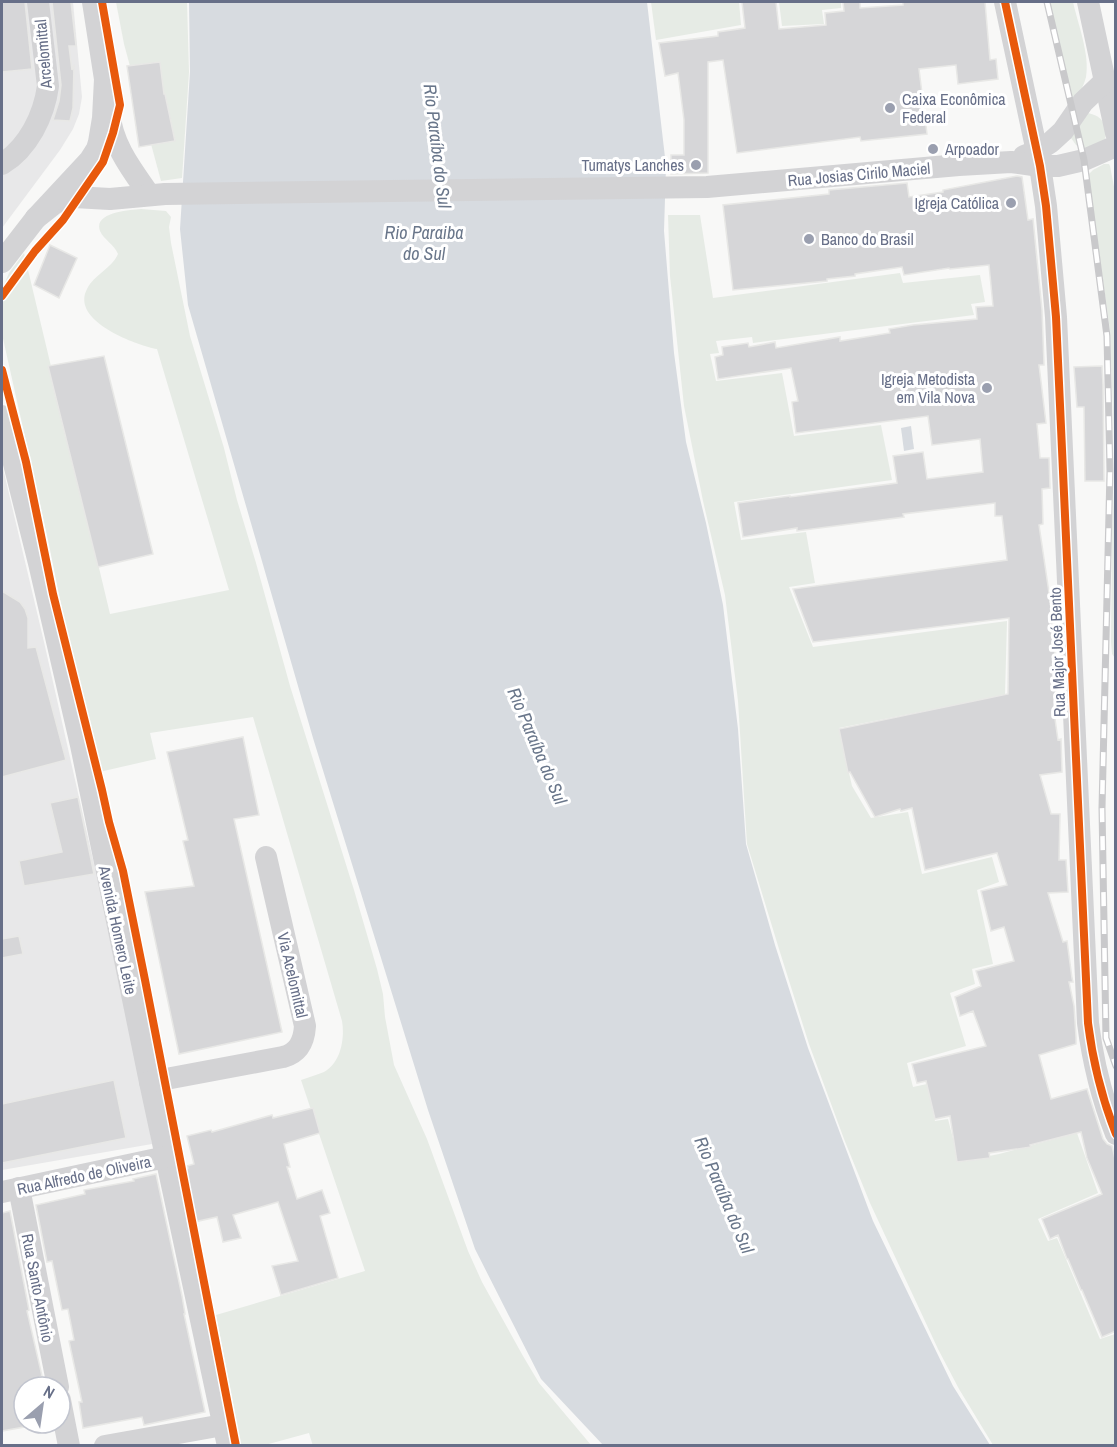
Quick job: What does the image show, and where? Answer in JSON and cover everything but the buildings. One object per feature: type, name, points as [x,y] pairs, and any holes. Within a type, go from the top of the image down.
[{"type":"street","name":"Arcelomittal","points":[[2,164],[26,142],[39,119],[46,96],[48,86],[38,2]]},
{"type":"street","points":[[93,2],[110,118],[118,147],[125,160],[157,193]]},
{"type":"street","name":"Rua Major José Bento","points":[[1005,2],[1039,158],[1046,206],[1056,317],[1084,976],[1092,1057],[1099,1088],[1116,1134]]},
{"type":"street","points":[[1088,2],[1116,132]]},
{"type":"street","points":[[2,262],[36,218],[75,178],[97,149],[104,109],[105,79]]},
{"type":"street","name":"Rua Josias Cirilo Maciel","points":[[1039,158],[1083,102],[1106,81]]},
{"type":"street","name":"Rua Josias Cirilo Maciel","points":[[36,218],[55,203],[74,197],[110,199],[157,193],[707,187],[1039,158],[1058,166],[1078,162],[1116,146]]},
{"type":"street","points":[[90,160],[111,166],[133,187],[157,193]]},
{"type":"street","points":[[75,178],[79,185],[90,192],[110,199]]},
{"type":"street","name":"Avenida Homero Leite","points":[[2,416],[81,745],[226,1435]]},
{"type":"street","name":"Via Acelomittal","points":[[150,1082],[283,1057],[294,1052],[301,1044],[305,1026],[266,857]]},
{"type":"street","name":"Rua Alfredo de Oliveira","points":[[10,1190],[166,1157]]},
{"type":"street","name":"Rua Santo Antônio","points":[[10,1190],[54,1375]]},
{"type":"street","points":[[105,1446],[226,1435]]},
{"type":"shaded area","points":[[2,2],[73,2],[82,97],[73,129],[2,228]]},
{"type":"shaded area","points":[[116,2],[187,2],[189,72],[182,178],[161,181],[124,44]]},
{"type":"shaded area","points":[[651,2],[739,2],[741,25],[656,40]]},
{"type":"shaded area","points":[[779,2],[841,2],[841,8],[822,10],[824,24],[782,26]]},
{"type":"shaded area","points":[[1049,2],[1073,2],[1083,40],[1086,77],[1074,103]]},
{"type":"shaded area","points":[[1088,113],[1097,116],[1103,122],[1106,134],[1105,139],[1084,150],[1071,138]]},
{"type":"shaded area","points":[[1104,164],[1110,166],[1116,197],[1115,658],[1112,654],[1111,642],[1115,469],[1110,330],[1088,175]]},
{"type":"shaded area","points":[[141,209],[166,211],[171,217],[169,227],[171,243],[190,336],[224,448],[290,686],[377,969],[394,1065],[427,1139],[468,1251],[482,1282],[539,1383],[591,1445],[313,1446],[309,1433],[265,1445],[241,1445],[216,1315],[365,1271],[301,1080],[324,1072],[334,1063],[342,1042],[342,1021],[253,717],[150,733],[156,759],[95,773],[48,540],[2,334],[3,287],[9,273],[24,253],[110,614],[229,590],[157,349],[121,337],[108,330],[96,321],[84,301],[90,284],[118,254],[100,231],[99,225],[102,220],[114,213]]},
{"type":"shaded area","points":[[668,215],[700,215],[713,298],[900,273],[903,283],[980,275],[985,302],[971,304],[974,315],[753,343],[752,337],[716,341],[719,353],[710,354],[716,381],[782,373],[794,436],[881,425],[892,480],[734,502],[741,540],[806,532],[815,583],[789,587],[813,647],[1007,621],[1005,695],[839,728],[852,786],[871,818],[908,812],[922,874],[992,857],[999,882],[977,890],[993,964],[972,969],[975,984],[950,993],[966,1046],[907,1063],[913,1087],[927,1084],[935,1121],[948,1119],[959,1162],[1077,1133],[1098,1193],[1038,1219],[1048,1241],[1057,1238],[1100,1339],[1115,1334],[1115,1445],[993,1445],[938,1349],[870,1203],[809,1044],[747,844],[738,701],[725,595],[684,406],[670,276]]},
{"type":"shaded area","points":[[2,464],[135,1046],[152,1144],[2,1170]]},
{"type":"water","name":"Rio Paraiba do Sul","points":[[189,2],[647,2],[666,166],[664,231],[674,353],[686,442],[723,605],[738,729],[746,844],[808,1048],[873,1221],[953,1386],[990,1445],[603,1445],[541,1379],[475,1249],[428,1110],[313,738],[188,305],[180,229],[190,72]]},
{"type":"water","points":[[911,426],[914,449],[904,451],[901,428]]},
{"type":"railway","points":[[1047,2],[1084,160],[1107,336],[1110,471],[1102,808],[1106,1038],[1116,1066]]},
{"type":"cycle path","points":[[2,296],[35,251],[63,220],[103,162],[113,133],[120,105],[102,2]]},
{"type":"cycle path","points":[[1005,2],[1040,166],[1046,206],[1056,317],[1088,1023],[1098,1079],[1116,1134]]},
{"type":"cycle path","points":[[2,370],[26,462],[53,594],[123,871],[236,1446]]},
{"type":"place","name":"Caixa Econômica Federal","points":[[890,108]]},
{"type":"place","name":"Arpoador","points":[[933,149]]},
{"type":"place","name":"Tumatys Lanches","points":[[696,165]]},
{"type":"place","name":"Igreja Católica","points":[[1011,203]]},
{"type":"place","name":"Banco do Brasil","points":[[809,239]]},
{"type":"place","name":"Igreja Metodista em Vila Nova","points":[[987,388]]},
{"type":"water label","name":"Rio Paraíba do Sul","points":[[437,146]]},
{"type":"water label","name":"Rio Paraíba do Sul","points":[[537,746]]},
{"type":"water label","name":"Rio Paraíba do Sul","points":[[724,1195]]}]
